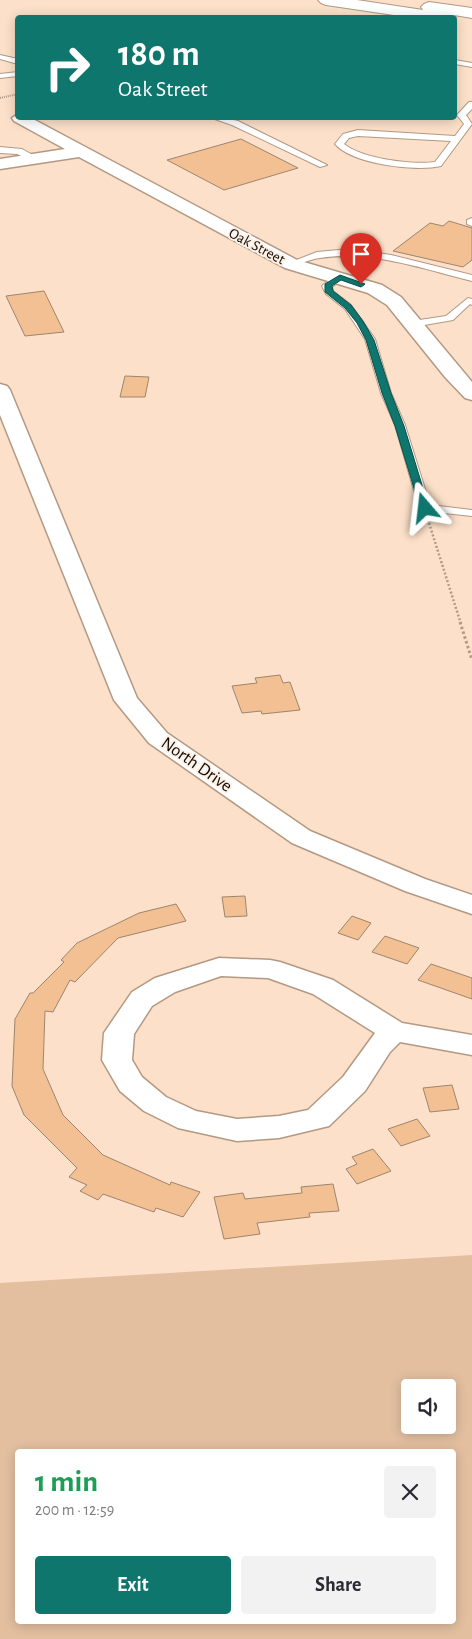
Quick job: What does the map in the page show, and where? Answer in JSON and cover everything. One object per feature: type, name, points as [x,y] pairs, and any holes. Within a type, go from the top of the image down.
[{"type":"highway","points":[[326,0],[428,15]]},
{"type":"highway","points":[[382,0],[472,13]]},
{"type":"highway","points":[[457,18],[472,21]]},
{"type":"street","name":"Oak Street","points":[[32,120],[83,151],[291,264],[340,277],[375,289],[394,301],[452,373],[472,394]]},
{"type":"street","points":[[0,164],[83,151]]},
{"type":"street","name":"North Drive","points":[[0,390],[126,700],[158,738],[301,837],[415,885],[472,905]]},
{"type":"street","points":[[394,1031],[380,1045],[354,1084],[318,1118],[279,1127],[237,1130],[189,1120],[155,1104],[131,1084],[117,1060],[119,1033],[142,999],[165,985],[219,967],[270,969],[323,987],[394,1031],[472,1045]]},
{"type":"lane","points":[[0,57],[15,61]]},
{"type":"lane","points":[[457,62],[472,65]]},
{"type":"lane","points":[[0,76],[15,74]]},
{"type":"lane","points":[[456,139],[358,132],[346,136],[339,144],[342,149],[360,156],[433,166],[438,164],[468,124],[458,115],[472,104]]},
{"type":"lane","points":[[224,120],[235,123],[323,166]]},
{"type":"lane","points":[[0,150],[19,151],[34,158]]},
{"type":"lane","points":[[291,264],[317,255],[350,252],[391,258],[472,278]]},
{"type":"lane","points":[[340,277],[328,286],[329,292],[348,307],[370,340],[386,393],[400,426],[425,508],[472,512]]},
{"type":"lane","points":[[413,324],[449,318],[471,300]]},
{"type":"path","points":[[425,508],[472,660]]},
{"type":"shaded area","points":[[472,1255],[472,1639],[0,1639],[0,1283]]},
{"type":"building","points":[[241,139],[298,168],[224,190],[167,160]]},
{"type":"building","points":[[449,221],[472,228],[472,260],[463,267],[393,251],[430,223],[443,226]]},
{"type":"building","points":[[44,291],[64,332],[25,336],[6,296]]},
{"type":"building","points":[[125,376],[149,377],[145,397],[120,397]]},
{"type":"building","points":[[280,675],[283,683],[290,682],[300,710],[262,714],[261,711],[242,713],[232,686],[257,683],[255,678]]},
{"type":"building","points":[[245,896],[247,916],[225,917],[222,897]]},
{"type":"building","points":[[176,904],[186,921],[118,938],[75,982],[70,980],[53,1012],[45,1011],[43,1069],[63,1115],[103,1155],[170,1185],[171,1182],[200,1192],[183,1217],[156,1208],[154,1212],[103,1194],[98,1200],[80,1191],[87,1185],[69,1177],[77,1168],[24,1115],[12,1086],[15,1019],[30,993],[33,993],[64,962],[61,960],[77,943],[139,913]]},
{"type":"building","points":[[352,916],[371,923],[358,940],[338,933]]},
{"type":"building","points":[[385,936],[419,948],[407,964],[372,952]]},
{"type":"building","points":[[431,964],[472,978],[472,999],[418,980]]},
{"type":"building","points":[[452,1085],[459,1109],[430,1112],[423,1088]]},
{"type":"building","points":[[417,1119],[430,1136],[401,1146],[388,1129]]},
{"type":"building","points":[[373,1149],[391,1171],[357,1184],[346,1169],[357,1164],[352,1157]]},
{"type":"building","points":[[333,1184],[339,1211],[309,1213],[310,1217],[257,1223],[260,1234],[224,1239],[214,1197],[243,1193],[245,1199],[302,1193],[301,1187]]},
{"type":"route","points":[[361,284],[340,277],[328,286],[329,292],[348,307],[370,340],[377,357],[386,393],[400,426],[425,508]]}]
